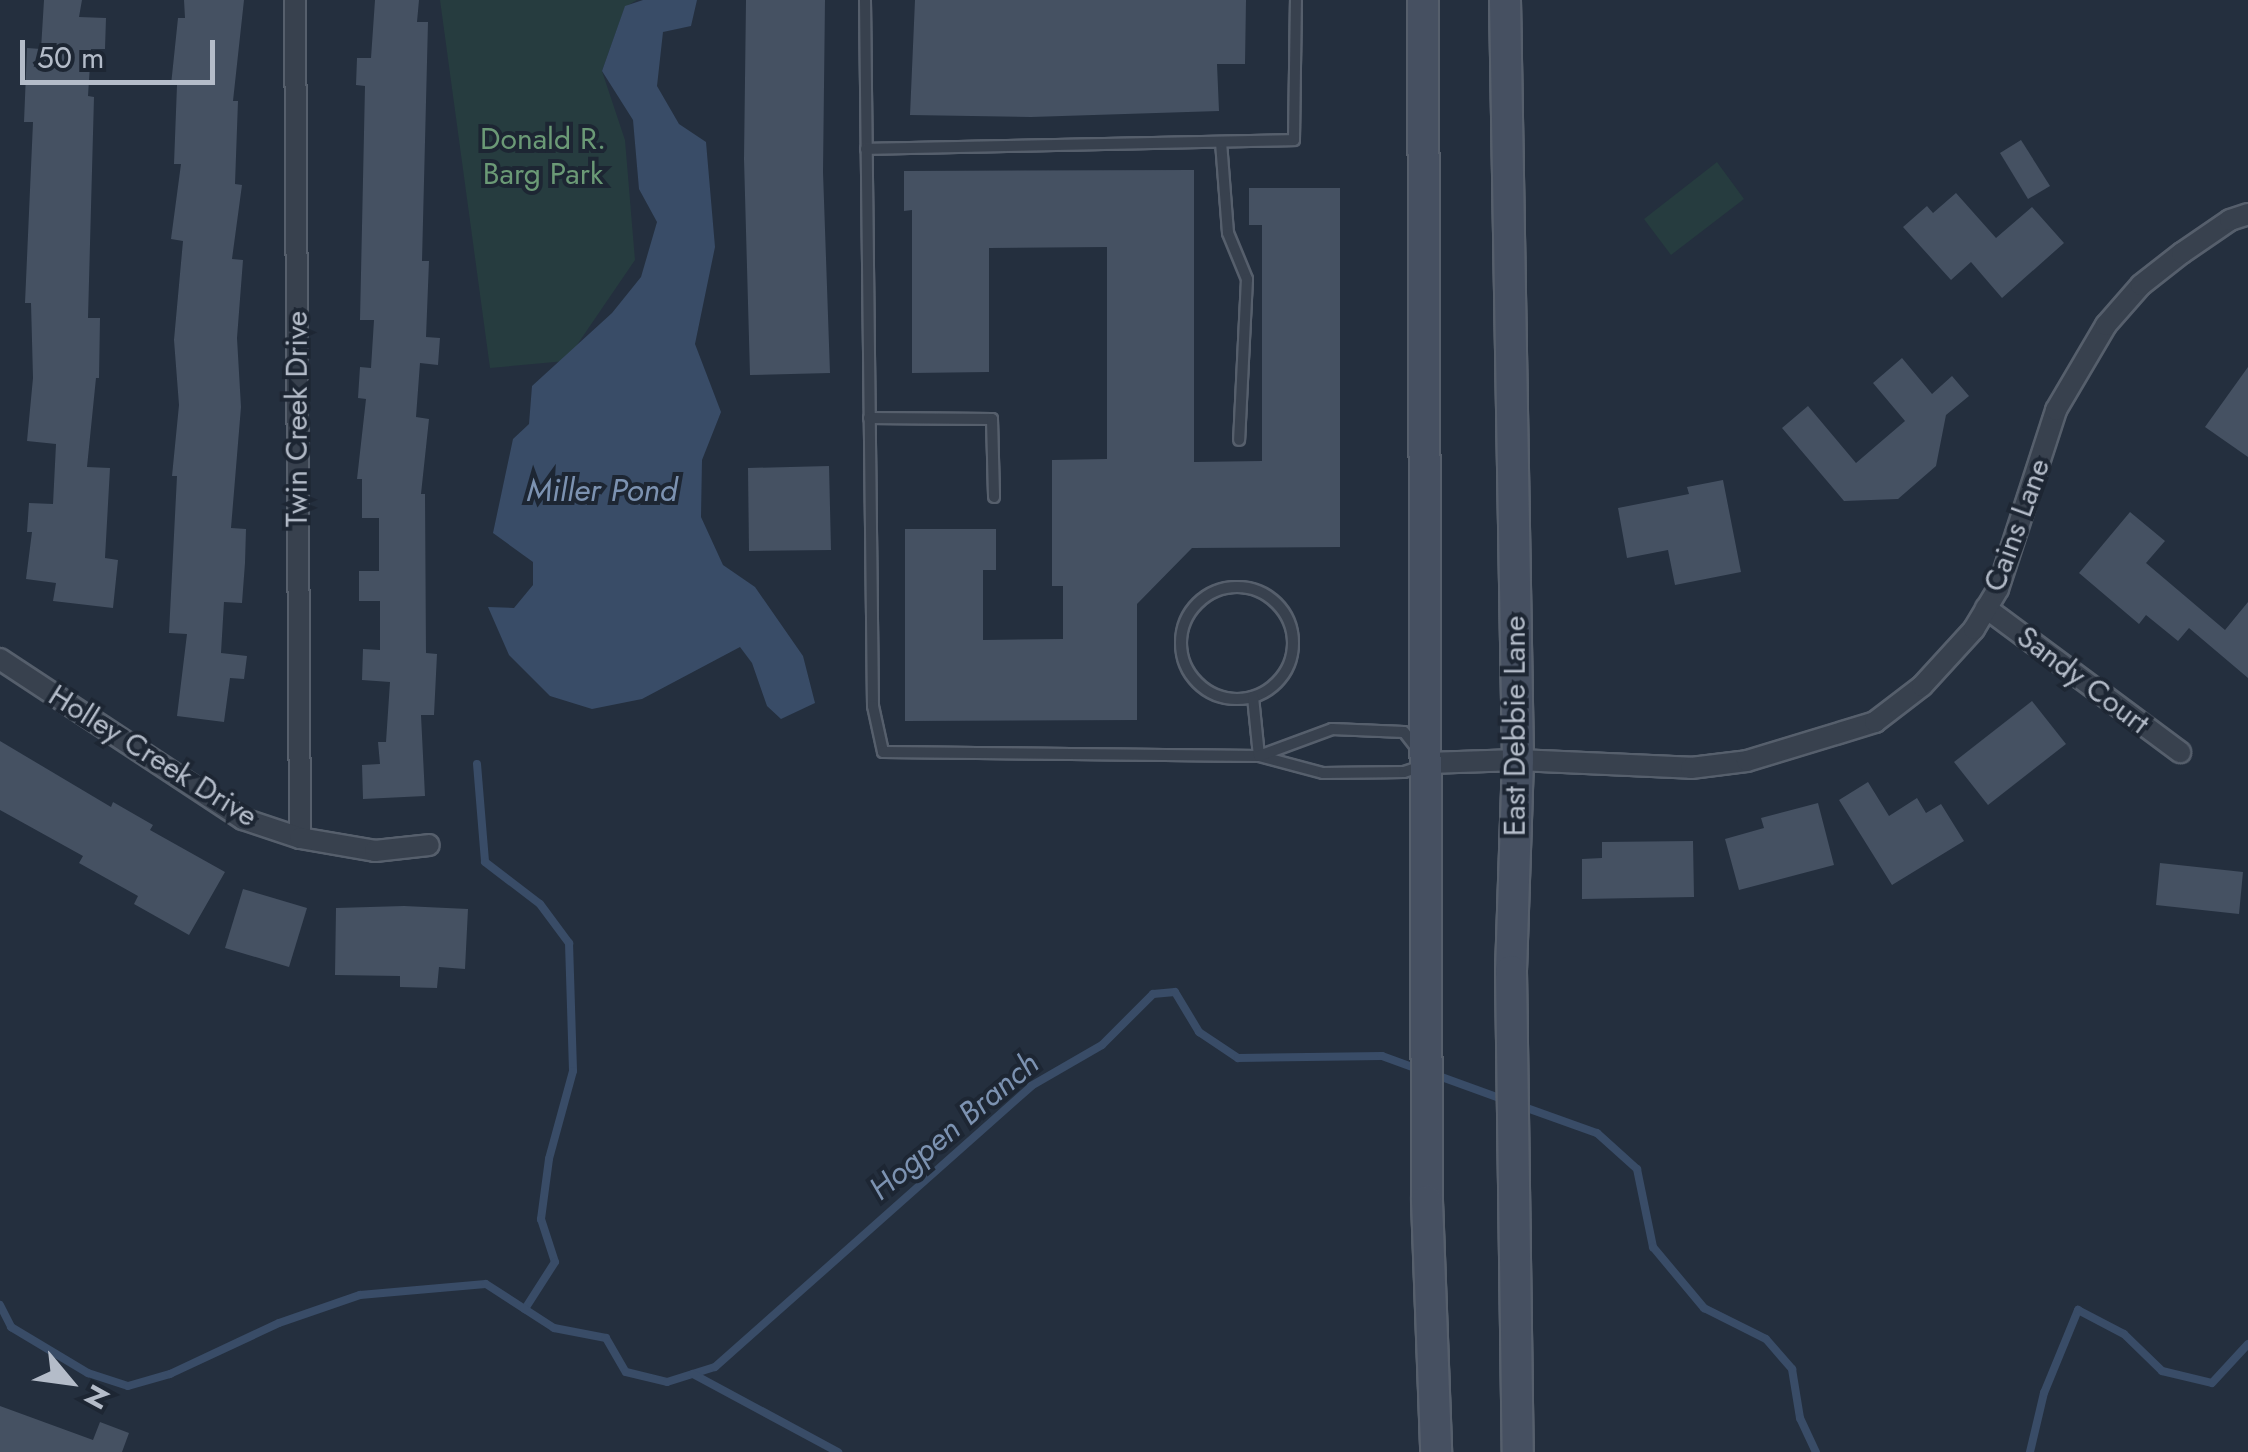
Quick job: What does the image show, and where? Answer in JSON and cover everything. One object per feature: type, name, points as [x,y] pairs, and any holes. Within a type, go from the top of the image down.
[{"type":"main road","points":[[1423,0],[1427,1202],[1436,1452]]},
{"type":"main road","name":"East Debbie Lane","points":[[1505,0],[1518,760],[1511,971],[1518,1452]]},
{"type":"street","name":"Twin Creek Drive","points":[[294,0],[300,838]]},
{"type":"street","name":"Cains Lane","points":[[1428,764],[1518,760],[1691,768],[1747,761],[1875,722],[1922,686],[1974,629],[1998,588],[2056,410],[2106,325],[2141,285],[2230,220],[2248,214]]},
{"type":"street","name":"Sandy Court","points":[[1986,608],[2180,752]]},
{"type":"street","name":"Holley Creek Drive","points":[[0,658],[243,819],[300,838],[376,851],[430,844]]},
{"type":"lane","points":[[865,0],[872,706],[883,752],[1259,756],[1323,773],[1404,772],[1428,764],[1404,732],[1332,729],[1259,756]]},
{"type":"lane","points":[[866,150],[1294,140],[1296,0]]},
{"type":"lane","points":[[1221,142],[1228,233],[1247,278],[1239,440]]},
{"type":"lane","points":[[869,418],[992,419],[994,496]]},
{"type":"lane","points":[[1225,588],[1262,593],[1278,605],[1293,639],[1283,675],[1253,697],[1235,700],[1202,688],[1182,658],[1180,640],[1194,607],[1225,588]]},
{"type":"lane","points":[[1253,697],[1259,756]]},
{"type":"green space","name":"Donald R. Barg Park","points":[[440,0],[637,0],[625,7],[602,71],[625,140],[635,260],[566,361],[490,368]]},
{"type":"green space","points":[[1717,162],[1744,199],[1671,255],[1644,219]]},
{"type":"water","name":"Miller Pond","points":[[643,0],[697,0],[691,26],[663,32],[657,86],[679,124],[706,142],[715,247],[695,344],[721,412],[702,460],[701,517],[723,565],[755,587],[803,656],[815,703],[781,719],[767,706],[752,663],[740,647],[642,699],[592,709],[550,696],[509,655],[488,607],[514,608],[533,585],[533,562],[493,533],[513,439],[529,424],[532,386],[612,313],[641,277],[657,222],[639,189],[633,120],[602,71],[625,6]]},
{"type":"building","points":[[44,0],[82,0],[79,17],[106,18],[105,49],[91,49],[88,96],[94,97],[88,318],[100,318],[99,378],[87,467],[110,468],[105,558],[118,560],[113,608],[53,601],[56,583],[26,579],[32,532],[27,532],[29,503],[53,504],[56,444],[27,441],[33,378],[31,303],[25,303],[33,122],[24,122],[27,48],[41,49]]},
{"type":"building","points":[[184,0],[244,0],[233,101],[238,101],[235,184],[242,185],[232,259],[243,260],[237,338],[241,407],[231,528],[246,529],[245,563],[242,603],[224,602],[221,653],[247,656],[244,679],[230,678],[224,722],[177,716],[187,634],[169,633],[177,476],[172,476],[179,405],[174,340],[183,241],[171,239],[181,164],[174,164],[177,85],[171,85],[178,18],[185,18]]},
{"type":"building","points":[[375,0],[419,0],[417,22],[428,22],[422,261],[429,261],[426,337],[440,338],[438,365],[420,363],[416,417],[429,419],[421,494],[425,494],[426,653],[437,654],[434,715],[421,715],[425,796],[363,799],[362,765],[380,764],[378,742],[386,742],[390,682],[362,680],[363,649],[380,650],[380,601],[359,601],[359,571],[379,571],[379,518],[362,518],[362,479],[357,479],[366,399],[358,398],[360,367],[371,368],[374,320],[360,320],[365,86],[356,85],[357,58],[371,58]]},
{"type":"building","points":[[746,0],[825,0],[823,172],[830,373],[750,375],[744,159]]},
{"type":"building","points":[[915,0],[1246,0],[1245,64],[1217,64],[1219,111],[1031,117],[910,115]]},
{"type":"building","points":[[2021,140],[2050,186],[2028,199],[2000,153]]},
{"type":"building","points":[[1194,170],[1194,462],[1262,461],[1262,225],[1249,225],[1249,188],[1340,188],[1340,547],[1192,548],[1137,604],[1137,720],[905,721],[905,529],[996,529],[996,570],[983,570],[983,640],[1063,639],[1063,586],[1052,586],[1052,460],[1107,459],[1107,247],[989,248],[989,372],[912,373],[912,210],[904,211],[904,171]]},
{"type":"building","points":[[1956,193],[1996,238],[2032,207],[2064,243],[2002,298],[1971,262],[1951,280],[1903,227],[1927,206],[1933,213]]},
{"type":"building","points":[[1902,358],[1932,394],[1952,376],[1969,396],[1946,415],[1936,466],[1898,499],[1844,501],[1782,428],[1808,406],[1856,463],[1905,421],[1873,383]]},
{"type":"building","points":[[2248,367],[2248,457],[2205,427]]},
{"type":"building","points":[[829,466],[831,550],[749,551],[748,468]]},
{"type":"building","points":[[1723,480],[1741,572],[1675,585],[1668,550],[1627,558],[1618,508],[1689,494],[1687,487]]},
{"type":"building","points":[[2130,512],[2165,541],[2146,563],[2225,630],[2248,602],[2248,678],[2189,628],[2178,641],[2146,615],[2139,624],[2079,573]]},
{"type":"building","points":[[2032,701],[2066,744],[1988,805],[1954,762]]},
{"type":"building","points":[[0,741],[111,807],[113,802],[153,825],[150,830],[225,872],[189,935],[134,904],[138,896],[79,863],[83,856],[0,810]]},
{"type":"building","points":[[1868,782],[1889,816],[1917,798],[1926,813],[1941,804],[1964,841],[1892,885],[1839,800]]},
{"type":"building","points":[[1818,803],[1834,865],[1739,890],[1725,839],[1764,828],[1761,818]]},
{"type":"building","points":[[1693,841],[1694,897],[1582,899],[1582,859],[1602,858],[1602,842]]},
{"type":"building","points":[[2160,863],[2243,872],[2239,914],[2156,905]]},
{"type":"building","points":[[243,889],[307,908],[289,967],[225,948]]},
{"type":"building","points":[[336,908],[468,909],[465,969],[439,967],[437,988],[400,987],[400,976],[335,975]]},
{"type":"building","points":[[0,1406],[93,1440],[100,1422],[129,1433],[122,1452],[0,1452]]},
{"type":"waterway","points":[[477,764],[485,862],[540,904],[569,943],[573,1071],[549,1159],[541,1219],[555,1262],[525,1309]]},
{"type":"waterway","name":"Hogpen Branch","points":[[0,1305],[11,1327],[88,1373],[128,1386],[170,1374],[279,1323],[360,1295],[486,1284],[554,1328],[606,1338],[626,1372],[667,1382],[715,1367],[1031,1086],[1102,1045],[1153,994],[1175,992],[1199,1032],[1238,1058],[1382,1056],[1418,1069]]},
{"type":"waterway","name":"Hogpen Branch","points":[[1436,1075],[1508,1101]]},
{"type":"waterway","name":"Hogpen Branch","points":[[1521,1106],[1597,1133],[1637,1169],[1653,1247],[1704,1308],[1766,1339],[1792,1369],[1800,1418],[1816,1452]]},
{"type":"waterway","name":"Hogpen Branch","points":[[2030,1452],[2044,1393],[2078,1310],[2124,1334],[2162,1371],[2212,1383],[2248,1344]]},
{"type":"waterway","points":[[693,1374],[838,1452]]}]
